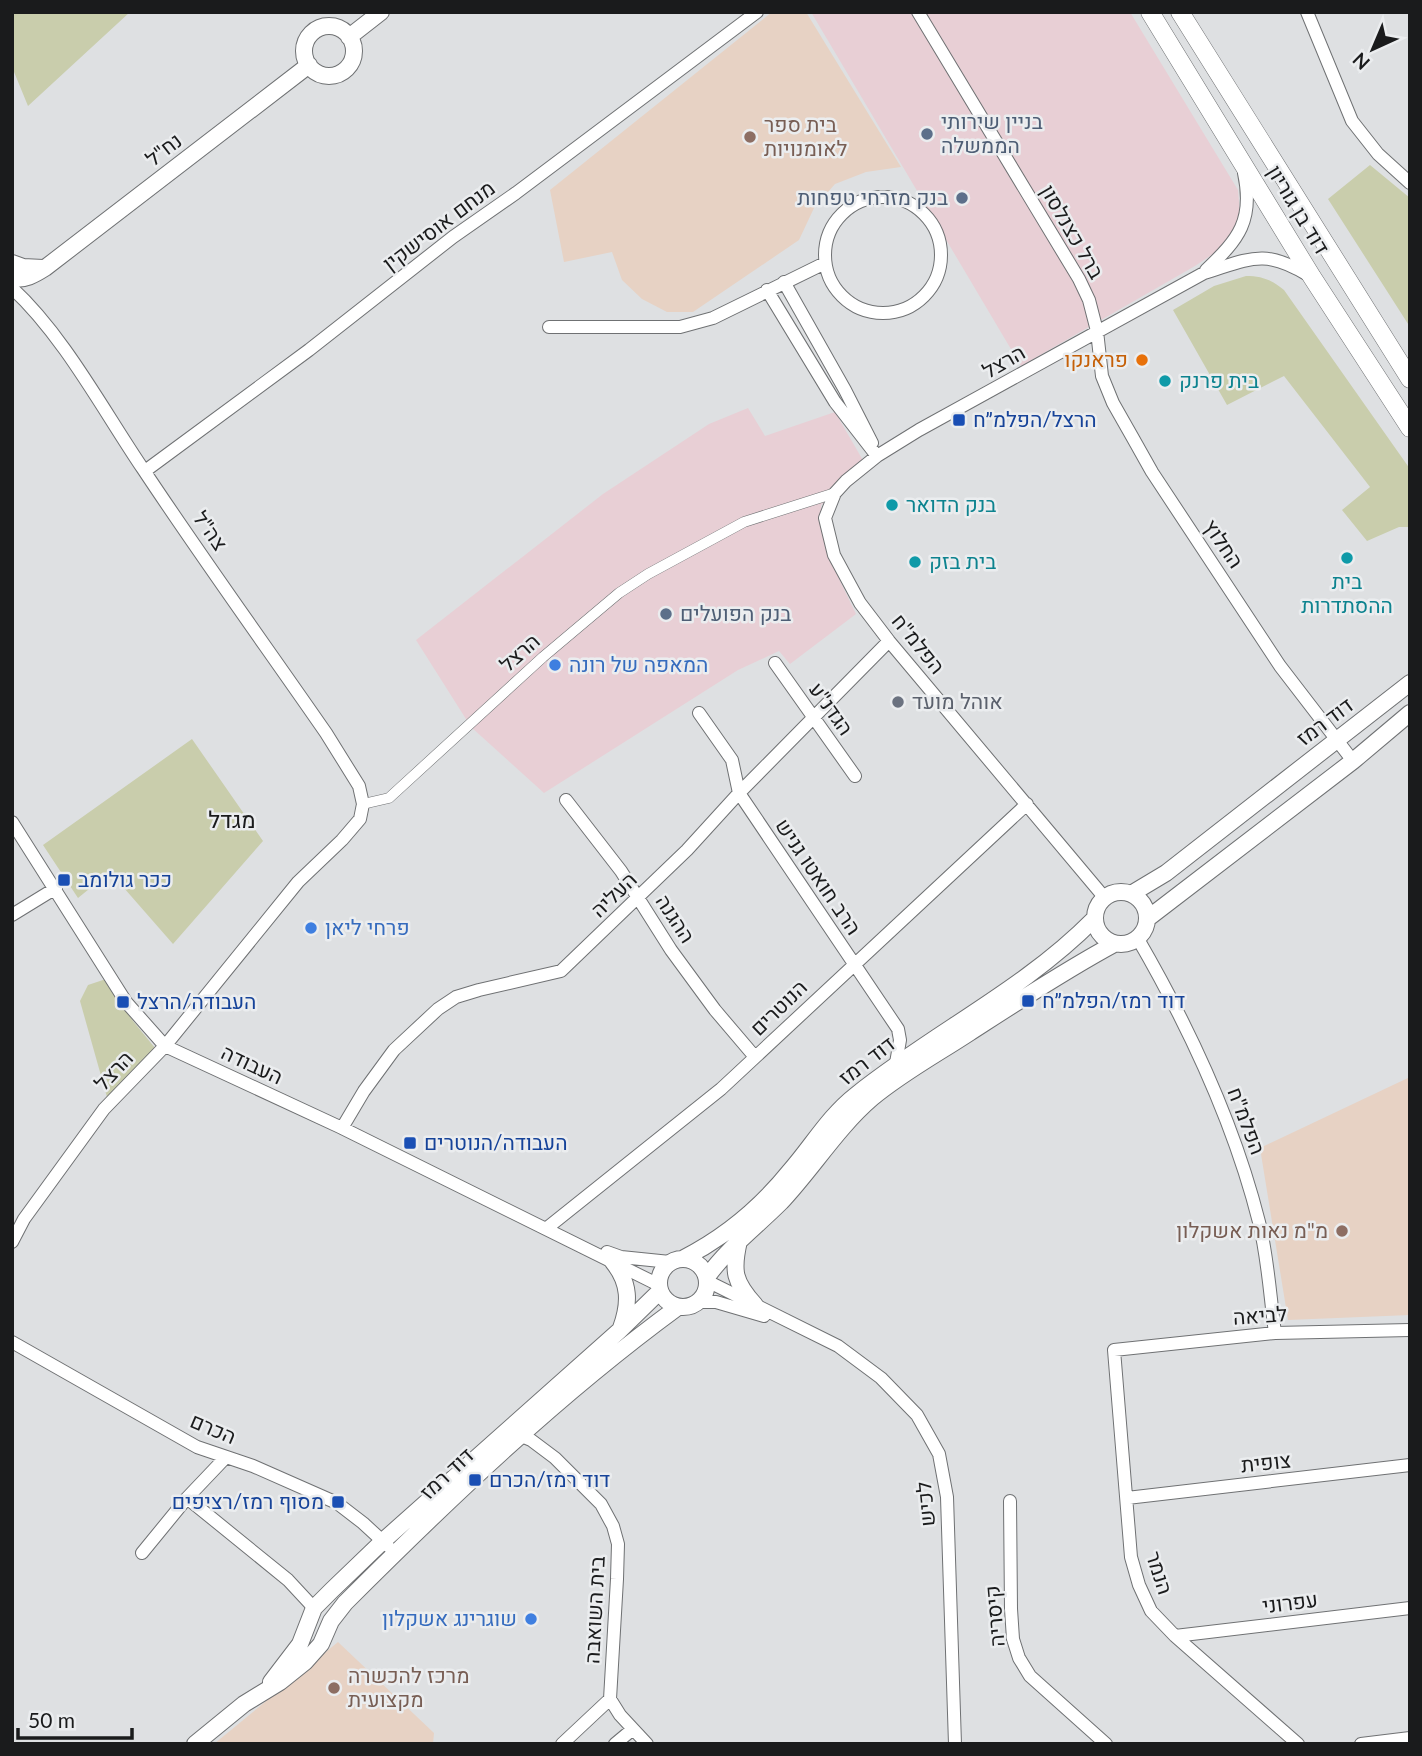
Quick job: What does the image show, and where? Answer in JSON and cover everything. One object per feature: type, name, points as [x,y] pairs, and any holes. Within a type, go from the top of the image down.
[{"type":"main road","name":"דוד בן גוריון","points":[[1150,12],[1312,277],[1410,428]]},
{"type":"main road","name":"דוד בן גוריון","points":[[1180,12],[1410,379]]},
{"type":"street","points":[[349,37],[381,12]]},
{"type":"street","name":"מנחם אוסישקין","points":[[145,471],[309,350],[453,237],[516,193],[757,12]]},
{"type":"street","name":"ברל כצנלסון","points":[[918,12],[1079,279],[1089,300],[1097,331]]},
{"type":"street","points":[[1307,12],[1352,121],[1378,154],[1410,183]]},
{"type":"street","points":[[330,27],[344,31],[349,37],[354,51],[350,66],[344,71],[330,76],[314,71],[309,65],[306,43],[316,30],[330,27]]},
{"type":"street","name":"נח\"ל","points":[[12,279],[21,280],[45,268],[309,65]]},
{"type":"street","name":"הרצל","points":[[1204,273],[1224,253],[1247,215],[1248,195],[1240,158]]},
{"type":"street","points":[[876,197],[894,198],[912,204],[926,216],[937,232],[942,250],[940,268],[933,287],[919,302],[901,311],[881,314],[861,310],[844,299],[832,283],[825,263],[826,245],[832,228],[843,213],[858,202],[876,197]]},
{"type":"street","name":"הרצל","points":[[12,1242],[24,1219],[104,1109],[165,1045],[298,882],[360,819],[362,804],[389,798],[543,657],[619,593],[648,574],[744,522],[835,493],[877,456],[919,430],[1204,273],[1268,257],[1287,262],[1312,277]]},
{"type":"street","points":[[12,262],[23,267],[45,268]]},
{"type":"street","points":[[549,327],[680,327],[712,318],[825,263]]},
{"type":"street","points":[[784,282],[865,427],[877,456]]},
{"type":"street","name":"צה\"ל","points":[[12,288],[33,307],[52,332],[352,771],[359,786],[362,804]]},
{"type":"street","points":[[767,290],[835,402],[877,456]]},
{"type":"street","name":"החלוץ","points":[[1097,331],[1102,376],[1113,403],[1152,472],[1280,666],[1353,761]]},
{"type":"street","name":"הפלמ\"ח","points":[[835,493],[825,518],[834,555],[860,603],[1104,897]]},
{"type":"street","name":"העליה","points":[[342,1128],[364,1091],[394,1050],[438,1009],[456,998],[479,990],[561,971],[639,898],[889,641]]},
{"type":"street","name":"הגדנ\"ע","points":[[775,663],[855,776]]},
{"type":"street","name":"דוד רמז","points":[[1131,894],[1166,873],[1410,683]]},
{"type":"street","name":"הרב חואטו גניש","points":[[699,713],[732,760],[739,793],[898,1029],[900,1040],[896,1063]]},
{"type":"street","points":[[1147,919],[1353,761],[1410,713]]},
{"type":"street","name":"ההגנה","points":[[566,800],[621,871],[671,950],[715,1010],[755,1057]]},
{"type":"street","name":"הנוטרים","points":[[547,1228],[720,1089],[1027,804]]},
{"type":"street","name":"העבודה","points":[[12,822],[126,1002],[165,1045],[547,1228],[659,1288]]},
{"type":"street","points":[[12,915],[56,888]]},
{"type":"street","points":[[1117,892],[1131,894],[1143,903],[1147,919],[1143,933],[1138,939],[1123,945],[1114,944],[1100,935],[1094,919],[1099,903],[1104,897],[1117,892]]},
{"type":"street","name":"דוד רמז","points":[[677,1260],[721,1237],[743,1220],[789,1173],[836,1113],[853,1097],[896,1063],[1048,962],[1094,919]]},
{"type":"street","name":"הפלמ\"ח","points":[[1138,939],[1170,994],[1242,1160],[1260,1225],[1275,1333]]},
{"type":"street","name":"דוד רמז","points":[[707,1279],[719,1260],[800,1182],[839,1131],[872,1098],[937,1053],[1114,944]]},
{"type":"street","name":"העבודה","points":[[567,1238],[621,1257],[677,1260]]},
{"type":"street","points":[[739,1241],[734,1265],[736,1275],[739,1286],[755,1305]]},
{"type":"street","points":[[677,1260],[698,1264],[707,1279],[706,1292],[698,1302],[687,1307],[678,1307],[664,1298],[659,1288],[661,1273],[677,1260]]},
{"type":"street","points":[[613,1262],[626,1281],[628,1291],[625,1316],[619,1331]]},
{"type":"street","name":"לכיש","points":[[707,1279],[838,1346],[881,1378],[917,1415],[939,1454],[947,1497],[955,1744]]},
{"type":"street","name":"דוד רמז","points":[[195,1744],[265,1690],[294,1672],[315,1652],[338,1611],[659,1288]]},
{"type":"street","name":"לכיש","points":[[698,1302],[716,1302],[797,1326]]},
{"type":"street","name":"דוד רמז","points":[[265,1690],[300,1644],[314,1608],[383,1541],[512,1433],[678,1307]]},
{"type":"street","name":"לביאה","points":[[1114,1350],[1275,1333],[1410,1330]]},
{"type":"street","name":"הכרם","points":[[12,1342],[197,1447],[253,1466],[337,1503],[395,1553]]},
{"type":"street","name":"הנמר","points":[[1114,1350],[1131,1557],[1139,1585],[1151,1611],[1175,1636],[1298,1744]]},
{"type":"street","name":"בית השואבה","points":[[512,1433],[541,1447],[568,1471],[601,1504],[612,1526],[618,1544],[610,1699]]},
{"type":"street","points":[[142,1553],[187,1498],[226,1457]]},
{"type":"street","name":"צופית","points":[[1127,1498],[1410,1465]]},
{"type":"street","points":[[187,1498],[288,1580],[314,1608]]},
{"type":"street","name":"קיסריה","points":[[1010,1501],[1011,1609],[1013,1639],[1019,1658],[1030,1675],[1098,1741]]},
{"type":"street","name":"עפרוני","points":[[1175,1636],[1410,1608]]},
{"type":"street","points":[[562,1744],[610,1699],[620,1715],[647,1744]]},
{"type":"street","points":[[615,1744],[633,1729]]},
{"type":"street","points":[[1361,1744],[1410,1738]]},
{"type":"shaded area","name":"בית ספר לאומנויות","points":[[772,12],[806,12],[901,167],[866,172],[835,184],[814,208],[799,240],[693,312],[667,312],[642,299],[622,280],[612,252],[564,262],[550,190]]},
{"type":"shaded area","points":[[811,12],[1130,12],[1238,190],[1240,213],[1235,229],[1219,250],[1195,266],[1021,366]]},
{"type":"shaded area","points":[[748,408],[765,436],[835,412],[868,469],[821,505],[829,558],[856,614],[790,664],[779,651],[738,670],[544,793],[471,727],[416,640],[603,494],[709,424]]},
{"type":"shaded area","name":"מ\"מ נאות אשקלון","points":[[1410,1077],[1410,1315],[1288,1320],[1260,1148]]},
{"type":"shaded area","name":"מרכז להכשרה מקצועית","points":[[338,1642],[434,1733],[433,1744],[214,1744]]},
{"type":"green space","points":[[12,12],[130,12],[28,106],[12,67]]},
{"type":"green space","points":[[1370,165],[1410,198],[1410,327],[1328,199]]},
{"type":"green space","points":[[1246,276],[1266,279],[1284,290],[1410,469],[1410,527],[1399,527],[1367,541],[1342,510],[1370,487],[1284,376],[1227,405],[1173,310],[1214,286]]},
{"type":"green space","points":[[192,739],[263,841],[173,944],[110,872],[78,898],[43,845]]},
{"type":"green space","points":[[106,979],[133,1021],[155,1048],[107,1097],[80,1001],[88,985]]},
{"type":"place","name":"בניין שירותי הממשלה","points":[[927,134]]},
{"type":"place","name":"בית ספר לאומנויות","points":[[750,137]]},
{"type":"place","name":"בנק מזרחי טפחות","points":[[962,198]]},
{"type":"place","name":"פראנקו","points":[[1142,360]]},
{"type":"place","name":"בית פרנק","points":[[1165,381]]},
{"type":"place","name":"הרצל/הפלמ״ח","points":[[959,420]]},
{"type":"place","name":"בנק הדואר","points":[[892,505]]},
{"type":"place","name":"בית ההסתדרות","points":[[1347,558]]},
{"type":"place","name":"בית בזק","points":[[915,562]]},
{"type":"place","name":"בנק הפועלים","points":[[666,614]]},
{"type":"place","name":"המאפה של רונה","points":[[555,665]]},
{"type":"place","name":"אוהל מועד","points":[[898,702]]},
{"type":"place","name":"ככר גולומב","points":[[64,880]]},
{"type":"place","name":"פרחי ליאן","points":[[311,928]]},
{"type":"place","name":"דוד רמז/הפלמ״ח","points":[[1028,1001]]},
{"type":"place","name":"העבודה/הרצל","points":[[123,1002]]},
{"type":"place","name":"העבודה/הנוטרים","points":[[410,1143]]},
{"type":"place","name":"מ\"מ נאות אשקלון","points":[[1342,1231]]},
{"type":"place","name":"דוד רמז/הכרם","points":[[475,1480]]},
{"type":"place","name":"מסוף רמז/רציפים","points":[[338,1502]]},
{"type":"place","name":"שוגרינג אשקלון","points":[[531,1619]]},
{"type":"place","name":"מרכז להכשרה מקצועית","points":[[334,1688]]},
{"type":"district","name":"מגדל","points":[[232,820]]}]
